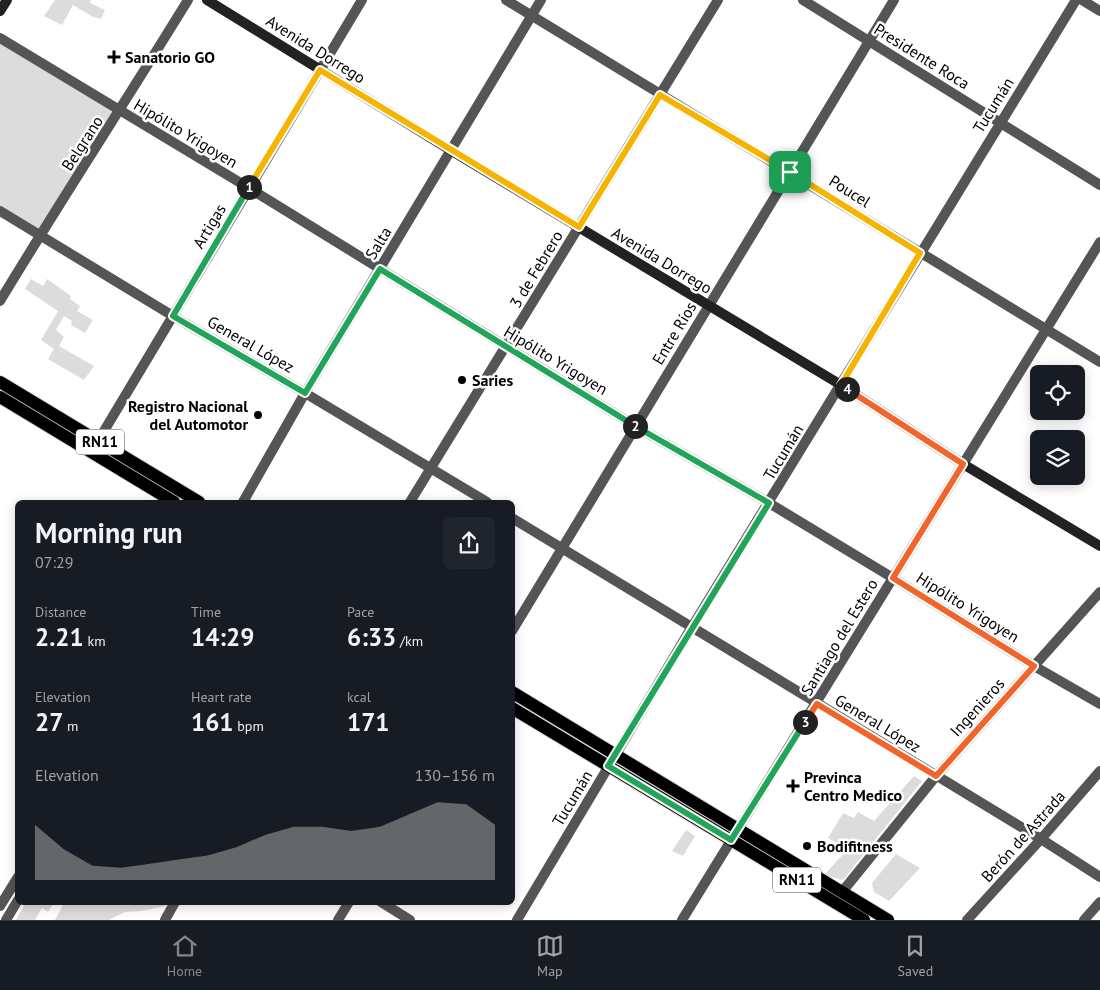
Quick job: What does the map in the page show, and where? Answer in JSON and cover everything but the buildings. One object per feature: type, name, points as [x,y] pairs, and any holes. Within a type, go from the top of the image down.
[{"type":"main road","points":[[0,11],[7,0]]},
{"type":"main road","name":"Avenida Dorrego","points":[[207,0],[452,151],[841,385],[963,464],[1100,546]]},
{"type":"main road","name":"RN11","points":[[0,382],[196,500]]},
{"type":"main road","name":"RN11","points":[[0,397],[171,500]]},
{"type":"main road","name":"RN11","points":[[515,694],[888,920]]},
{"type":"main road","name":"RN11","points":[[515,710],[864,920]]},
{"type":"street","name":"Belgrano","points":[[0,301],[188,0]]},
{"type":"street","name":"Artigas","points":[[98,441],[362,0]]},
{"type":"street","name":"Poucel","points":[[506,0],[1100,362]]},
{"type":"street","name":"Salta","points":[[244,500],[305,393],[541,0]]},
{"type":"street","name":"3 de Febrero","points":[[411,500],[718,0]]},
{"type":"street","name":"Presidente Roca","points":[[803,0],[1100,185]]},
{"type":"street","name":"Entre Ríos","points":[[515,626],[894,0]]},
{"type":"street","name":"Tucumán","points":[[517,920],[608,766],[999,123],[1076,0]]},
{"type":"street","points":[[1082,0],[1100,10]]},
{"type":"street","name":"Hipólito Yrigoyen","points":[[0,38],[249,188],[635,426],[769,503],[1034,666],[1100,704]]},
{"type":"street","name":"General López","points":[[0,211],[484,500]]},
{"type":"street","name":"Santiago del Estero","points":[[682,920],[817,704],[1100,242]]},
{"type":"street","name":"General López","points":[[515,520],[1100,876]]},
{"type":"street","name":"Ingenieros","points":[[842,892],[936,776],[1100,592]]},
{"type":"street","name":"Berón de Astrada","points":[[967,920],[1100,771]]},
{"type":"street","points":[[0,906],[15,882]]},
{"type":"street","points":[[1084,920],[1100,902]]},
{"type":"street","points":[[6,920],[15,905]]},
{"type":"street","points":[[165,920],[173,905]]},
{"type":"street","points":[[338,920],[347,905]]},
{"type":"street","points":[[386,905],[410,920]]},
{"type":"shaded area","points":[[55,0],[91,0],[90,3],[105,10],[101,19],[93,17],[73,5],[62,25],[44,16]]},
{"type":"shaded area","points":[[0,38],[120,111],[40,235],[0,211]]},
{"type":"shaded area","points":[[31,279],[43,286],[47,279],[71,296],[70,299],[80,306],[77,311],[93,320],[85,333],[71,325],[72,321],[64,316],[56,330],[64,337],[59,346],[94,366],[84,380],[48,359],[54,349],[41,340],[58,311],[25,289]]},
{"type":"shaded area","points":[[914,776],[922,781],[843,880],[824,875],[848,849],[828,838],[843,813],[854,818],[858,812],[874,821]]},
{"type":"shaded area","points":[[686,830],[695,836],[683,856],[672,851]]},
{"type":"shaded area","points":[[896,854],[920,868],[889,901],[874,892],[872,883]]},
{"type":"shaded area","points":[[24,905],[53,905],[48,912],[42,908],[35,920],[16,920]]},
{"type":"shaded area","points":[[63,905],[166,905],[142,911],[125,912],[109,920],[55,920]]},
{"type":"place","name":"Sanatorio GO","points":[[114,57]]},
{"type":"place","name":"Saries","points":[[462,380]]},
{"type":"place","name":"Registro Nacional del Automotor","points":[[258,415]]},
{"type":"place","name":"Previnca Centro Medico","points":[[793,786]]},
{"type":"place","name":"Bodifitness","points":[[807,846]]},
{"type":"route","points":[[320,70],[579,227],[660,95],[790,172],[920,253],[841,385],[963,464],[893,578],[1034,666],[936,776],[817,704],[731,840],[608,766],[769,503],[635,426],[380,269],[305,393],[173,316],[320,70]]}]
